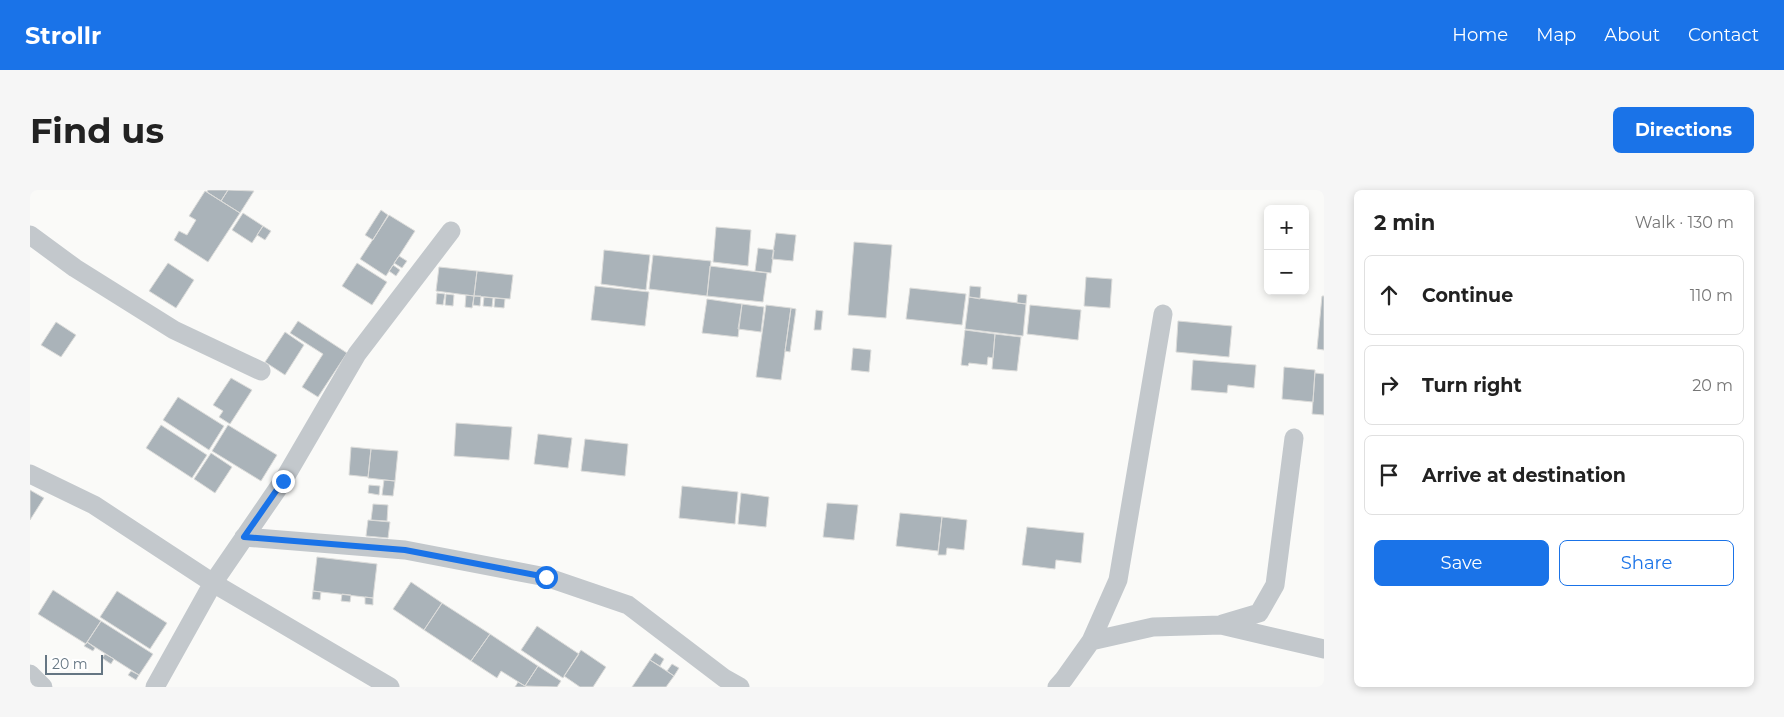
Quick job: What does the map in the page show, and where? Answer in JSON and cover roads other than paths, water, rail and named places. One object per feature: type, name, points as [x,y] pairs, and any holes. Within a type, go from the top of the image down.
[{"type":"street","points":[[155,687],[213,583],[283,481],[357,354],[451,231]]},
{"type":"street","points":[[30,235],[74,268],[174,330],[261,371]]},
{"type":"street","points":[[1057,687],[1091,641],[1118,580],[1164,314]]},
{"type":"street","points":[[1091,641],[1153,627],[1221,624],[1259,613],[1276,584],[1294,438]]},
{"type":"street","points":[[30,474],[94,505],[213,583],[390,687]]},
{"type":"street","points":[[244,537],[405,550],[546,577],[628,605],[724,678],[739,687]]},
{"type":"street","points":[[1221,624],[1324,649]]},
{"type":"street","points":[[30,674],[43,687]]}]
